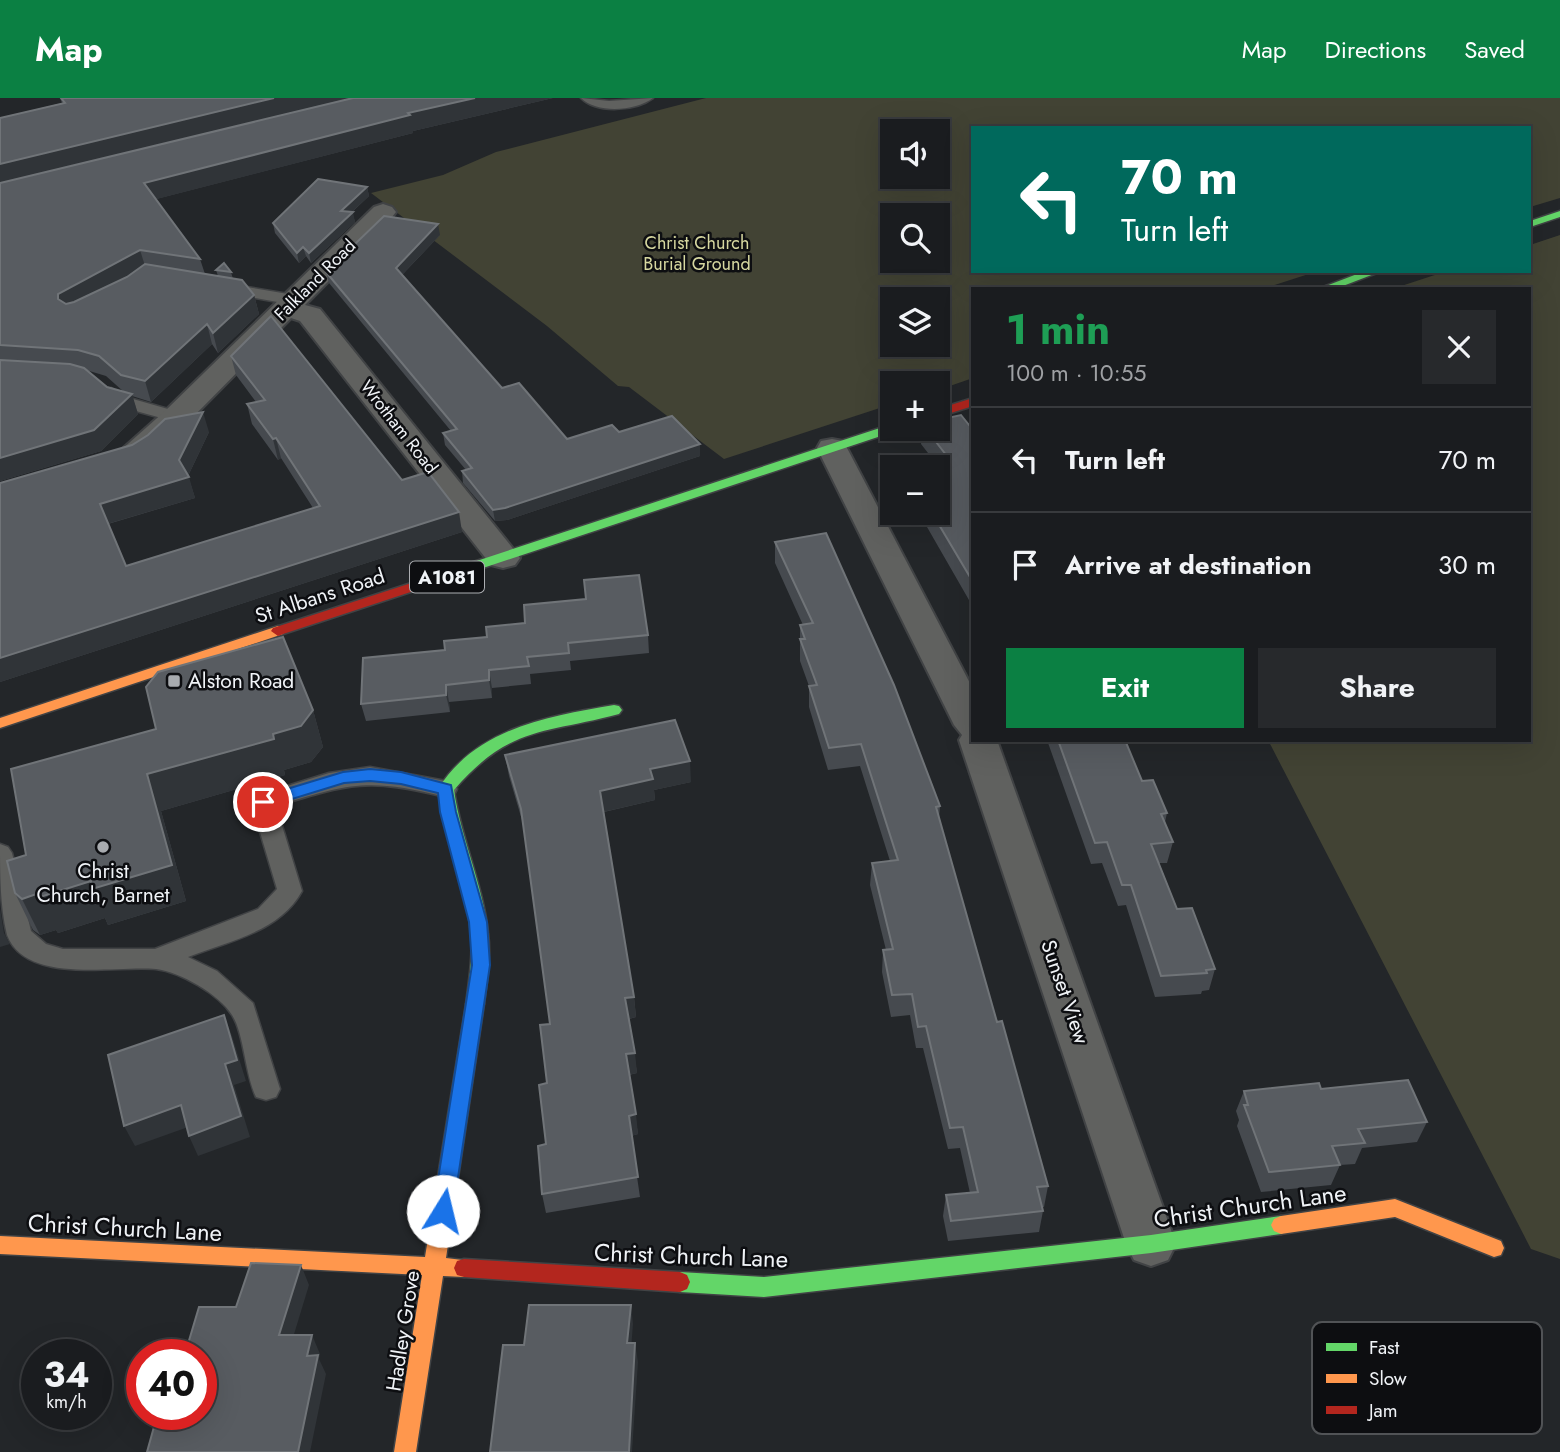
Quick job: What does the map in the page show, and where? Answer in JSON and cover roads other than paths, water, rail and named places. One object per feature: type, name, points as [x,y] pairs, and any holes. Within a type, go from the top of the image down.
[{"type":"street","name":"Falkland Road","points":[[102,463],[142,447],[176,417],[383,212]]},
{"type":"street","points":[[1531,223],[1560,214]]},
{"type":"street","points":[[1329,287],[1371,273]]},
{"type":"street","name":"Wrotham Road","points":[[290,304],[310,315],[503,558]]},
{"type":"street","points":[[950,409],[971,403]]},
{"type":"street","name":"St Albans Road","points":[[0,723],[880,432]]},
{"type":"street","points":[[832,448],[971,721]]},
{"type":"street","points":[[446,789],[475,752],[497,738],[527,727],[614,710]]},
{"type":"street","name":"Sunset View","points":[[979,742],[1151,1244]]},
{"type":"street","name":"Hadley Grove","points":[[405,1452],[481,965],[478,922],[448,812],[446,789]]},
{"type":"street","name":"Christ Church Lane","points":[[0,1245],[434,1266],[764,1287],[1151,1244],[1395,1208],[1494,1248]]},
{"type":"lane","points":[[588,98],[594,102],[618,105],[646,98]]},
{"type":"lane","points":[[201,285],[290,304]]},
{"type":"lane","points":[[98,382],[120,401],[176,417]]},
{"type":"lane","points":[[156,960],[267,916],[290,891],[263,802],[343,777],[370,775],[401,778],[446,789]]},
{"type":"lane","points":[[0,853],[20,935],[38,952],[63,959],[156,960],[181,965],[208,978],[244,1010],[266,1089]]},
{"type":"place","name":"Alston Road","points":[[174,681]]},
{"type":"place","name":"Christ Church, Barnet","points":[[103,847]]},
{"type":"park label","name":"Christ Church Burial Ground","points":[[697,253]]}]
